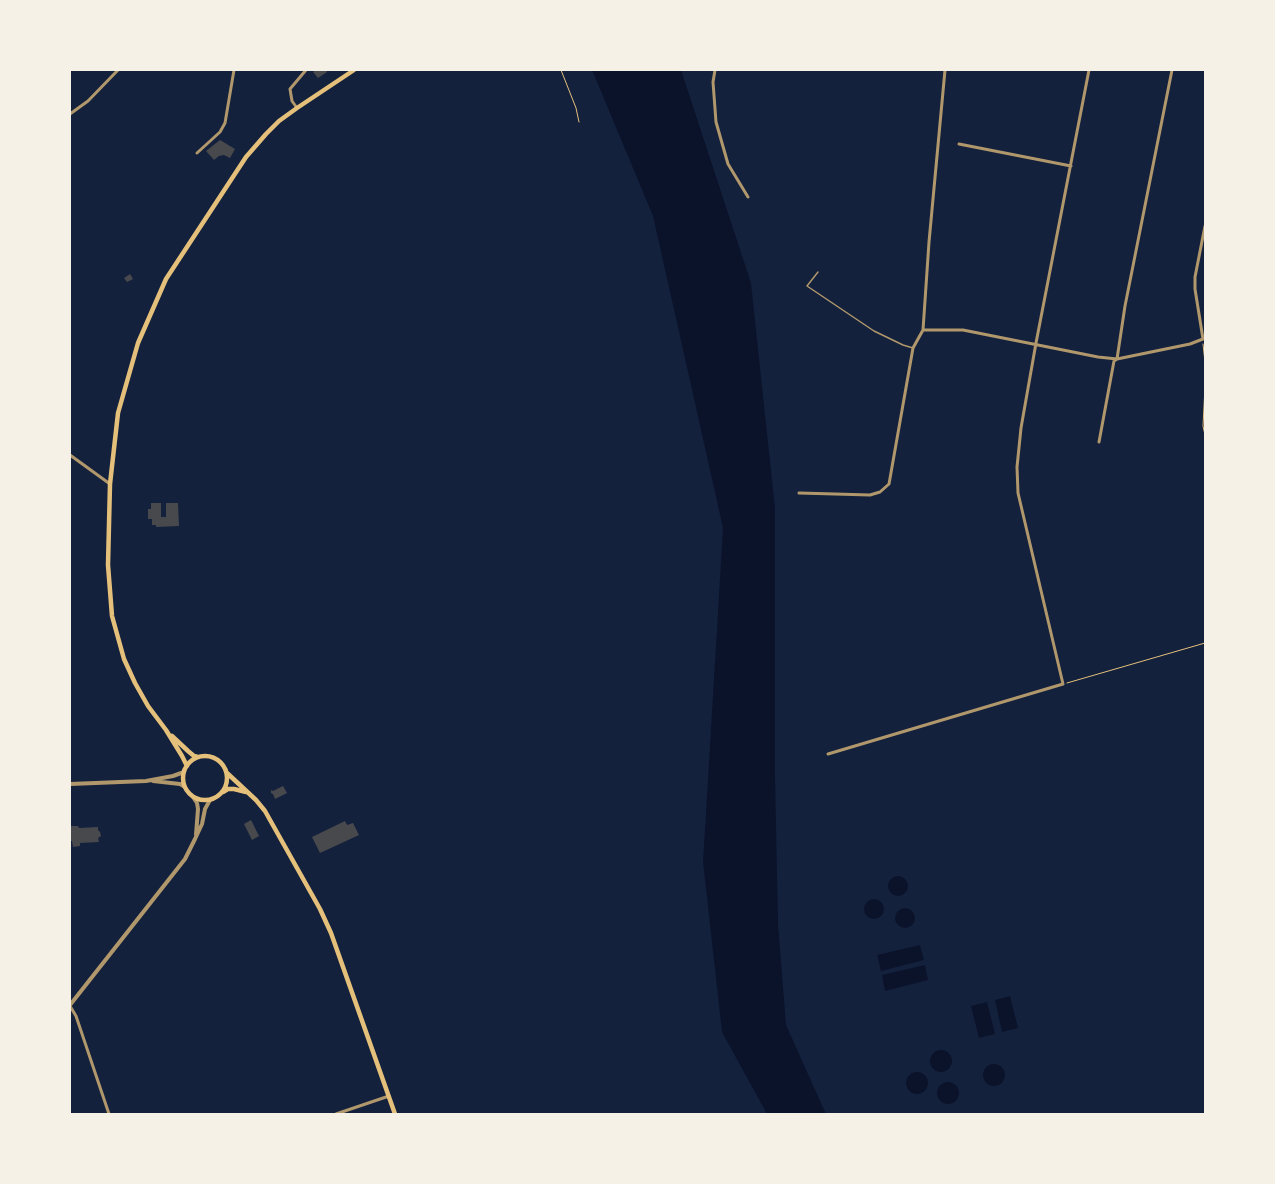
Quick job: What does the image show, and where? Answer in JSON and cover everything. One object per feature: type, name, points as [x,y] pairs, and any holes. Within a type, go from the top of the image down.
[{"type":"main road","points":[[187,766],[166,730],[140,693],[124,659],[112,616],[108,565],[110,484],[118,413],[138,343],[166,280],[246,157],[266,134],[296,108],[354,70]]},
{"type":"main road","points":[[166,730],[194,756],[214,758],[220,762],[227,773],[259,803],[269,817],[323,915],[395,1114]]},
{"type":"main road","points":[[199,757],[192,761],[184,772],[183,779],[185,787],[193,797],[199,800],[210,800],[228,789],[248,792]]},
{"type":"main road","points":[[223,792],[227,782],[227,773]]},
{"type":"street","points":[[70,114],[88,101],[118,70]]},
{"type":"street","points":[[197,153],[220,132],[225,123],[234,70]]},
{"type":"street","points":[[296,108],[292,101],[290,89],[306,70]]},
{"type":"street","points":[[715,70],[713,82],[716,122],[728,164],[748,197]]},
{"type":"street","points":[[799,493],[870,495],[880,492],[889,484],[913,348],[922,330],[945,70]]},
{"type":"street","points":[[828,754],[1064,684],[1018,488],[1018,447],[1036,343],[1089,70]]},
{"type":"street","points":[[1099,442],[1114,361],[1117,359],[1172,70]]},
{"type":"street","points":[[959,144],[1071,166]]},
{"type":"street","points":[[922,330],[963,330],[1117,359],[1190,344],[1203,339],[1195,289],[1195,276],[1205,226]]},
{"type":"street","points":[[70,455],[110,484]]},
{"type":"street","points":[[146,781],[173,776],[184,772]]},
{"type":"street","points":[[70,784],[146,781],[180,784],[185,787]]},
{"type":"street","points":[[193,797],[197,803],[198,809],[195,839]]},
{"type":"street","points":[[109,1114],[76,1016],[70,1006],[180,866],[202,824],[207,803],[210,800]]},
{"type":"street","points":[[336,1114],[389,1096]]},
{"type":"lane","points":[[818,272],[807,286],[874,331],[903,345],[913,348]]},
{"type":"path","points":[[561,70],[576,108],[578,122]]},
{"type":"path","points":[[1203,339],[1205,362]]},
{"type":"path","points":[[1205,387],[1203,426],[1205,434]]},
{"type":"path","points":[[1064,684],[1205,643]]},
{"type":"water","points":[[592,70],[681,70],[751,283],[775,508],[775,775],[778,923],[786,1025],[826,1114],[767,1114],[722,1032],[703,862],[723,528],[653,216]]},
{"type":"water","points":[[898,876],[905,879],[908,886],[905,893],[898,896],[891,893],[888,886],[891,879]]},
{"type":"water","points":[[874,899],[881,902],[884,909],[881,916],[874,919],[867,916],[864,909],[867,902]]},
{"type":"water","points":[[905,908],[912,911],[915,918],[912,925],[905,928],[898,925],[895,918],[898,911]]},
{"type":"water","points":[[920,945],[924,960],[881,971],[877,955]]},
{"type":"water","points":[[925,965],[928,980],[885,991],[882,975]]},
{"type":"water","points":[[1010,996],[1018,1028],[1002,1032],[995,1000]]},
{"type":"water","points":[[987,1002],[995,1034],[979,1038],[971,1006]]},
{"type":"water","points":[[941,1050],[949,1053],[952,1061],[949,1069],[941,1072],[933,1069],[930,1061],[933,1053]]},
{"type":"water","points":[[994,1064],[1002,1067],[1005,1075],[1002,1083],[994,1086],[986,1083],[983,1075],[986,1067]]},
{"type":"water","points":[[917,1072],[925,1075],[928,1083],[925,1091],[917,1094],[909,1091],[906,1083],[909,1075]]},
{"type":"water","points":[[948,1082],[956,1085],[959,1093],[956,1101],[948,1104],[940,1101],[937,1093],[940,1085]]},
{"type":"building","points":[[316,70],[326,70],[327,72],[318,78],[313,72]]},
{"type":"building","points":[[220,140],[235,149],[230,158],[224,155],[219,156],[214,160],[206,151]]},
{"type":"building","points":[[130,274],[133,279],[127,282],[124,278]]},
{"type":"building","points":[[151,503],[161,503],[161,517],[166,517],[166,503],[178,503],[179,526],[156,527],[156,525],[152,525],[152,519],[148,519],[148,509],[151,509]]},
{"type":"building","points":[[283,786],[287,793],[275,799],[271,793],[271,790],[273,791]]},
{"type":"building","points":[[251,820],[259,836],[252,840],[244,824]]},
{"type":"building","points":[[345,821],[347,825],[353,823],[359,835],[320,853],[312,837]]},
{"type":"building","points":[[71,826],[78,826],[79,828],[98,827],[101,836],[98,838],[99,842],[80,843],[80,846],[73,847],[72,841],[70,841]]}]
